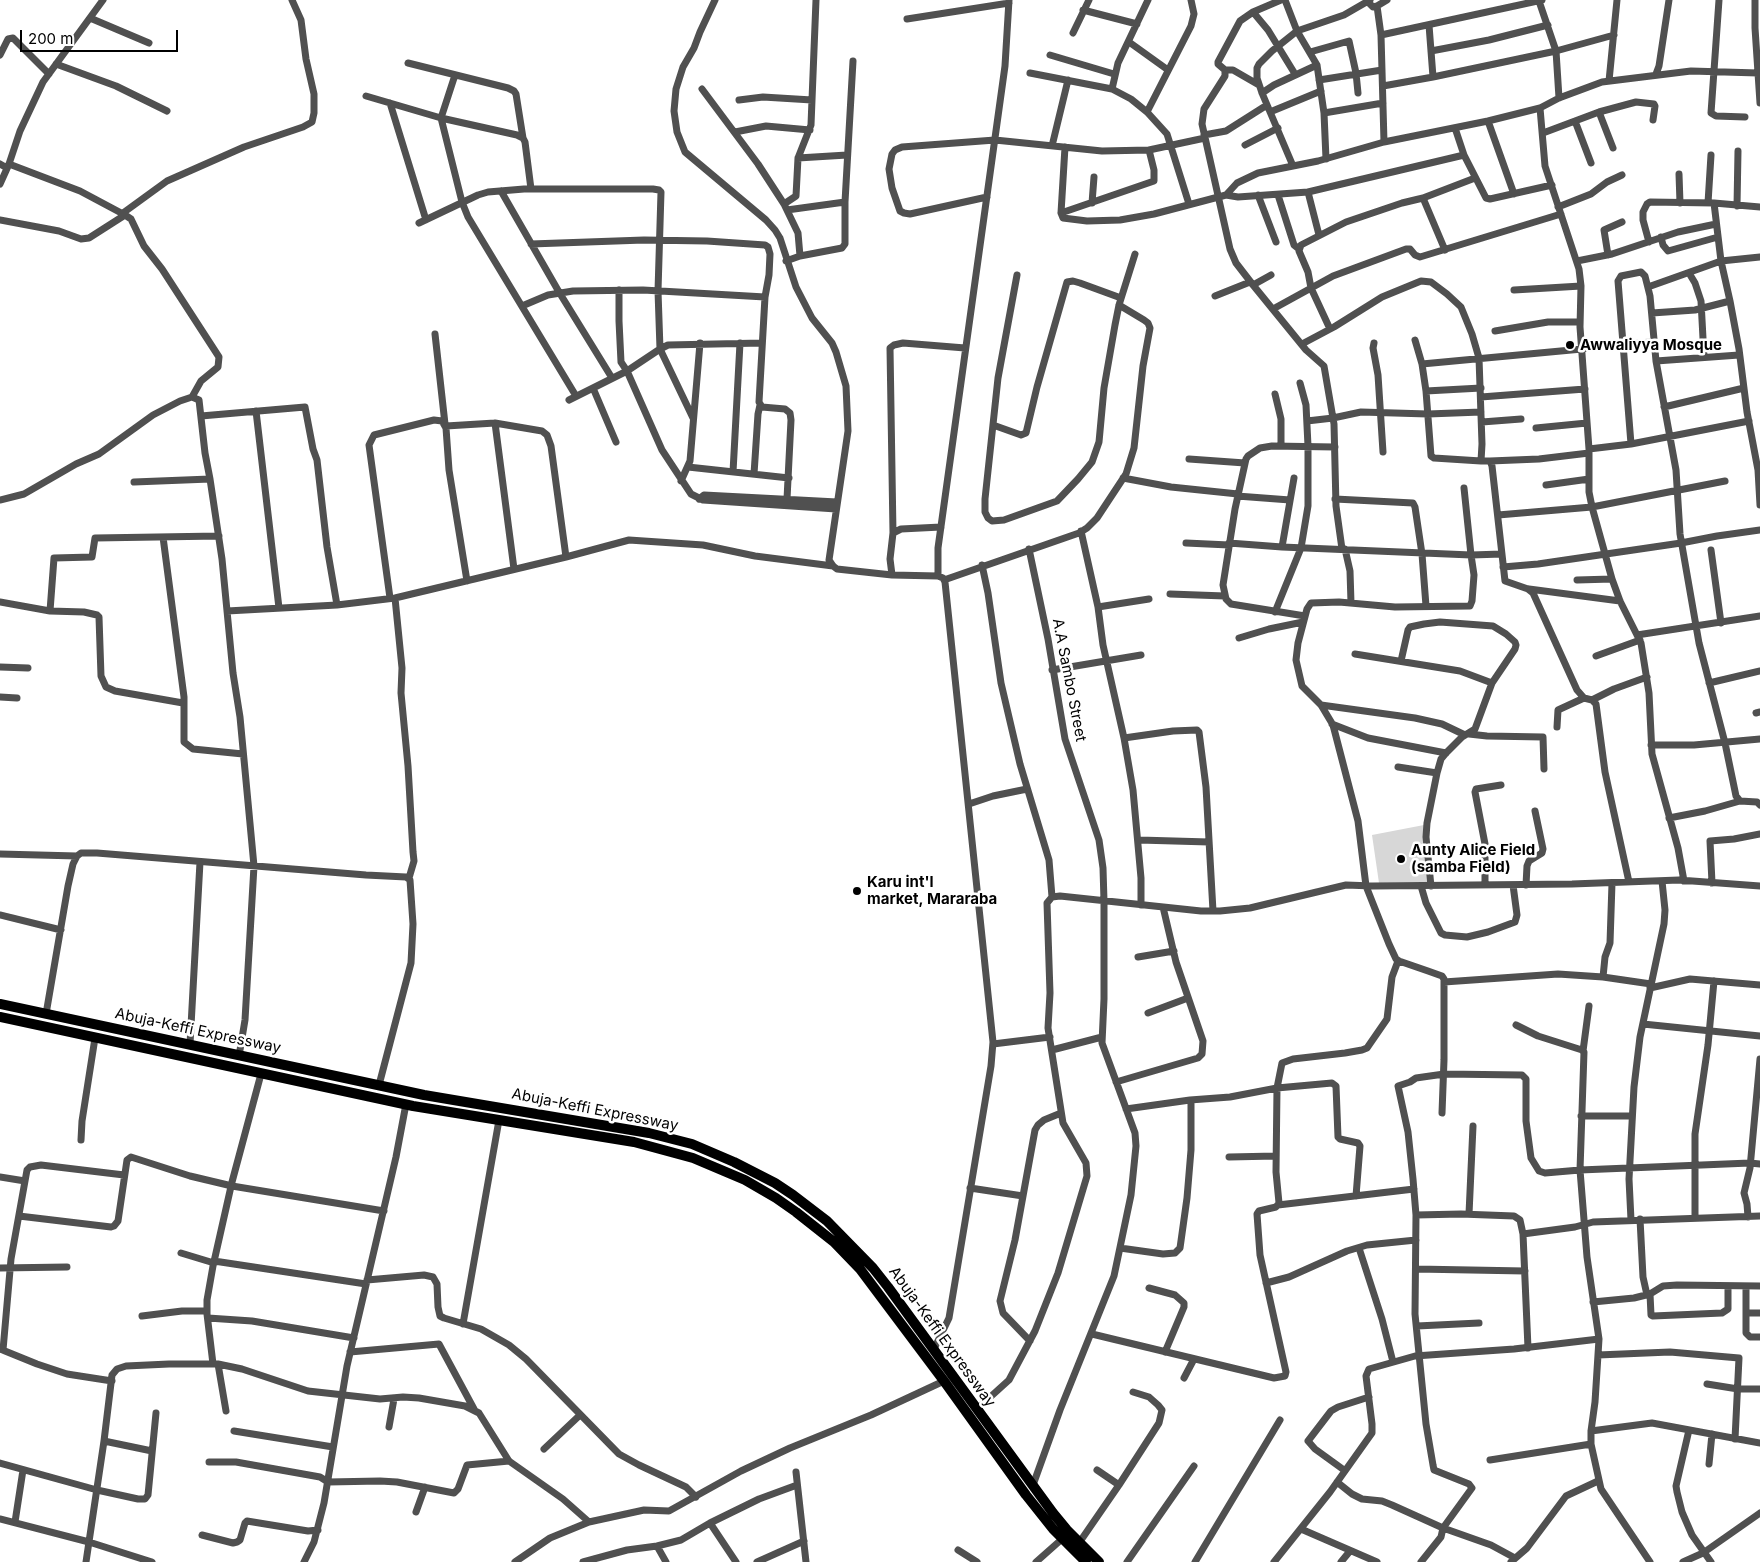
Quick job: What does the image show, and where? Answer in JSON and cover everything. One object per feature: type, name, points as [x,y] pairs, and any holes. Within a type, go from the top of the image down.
[{"type":"highway","name":"Abuja-Keffi Expressway","points":[[0,1004],[424,1095],[649,1133],[692,1144],[734,1162],[775,1183],[827,1221],[847,1241],[888,1286],[1053,1513],[1079,1543],[1099,1562]]},
{"type":"highway","name":"Abuja-Keffi Expressway","points":[[0,1017],[406,1104],[634,1142],[674,1151],[728,1172],[776,1198],[820,1230],[860,1269],[1026,1495],[1062,1539],[1086,1562]]},
{"type":"highway","points":[[561,1130],[563,1118]]},
{"type":"street","points":[[0,184],[23,122],[49,74],[103,0]]},
{"type":"street","points":[[0,220],[59,230],[76,238],[85,239],[124,214],[167,181],[244,147],[303,127],[312,122],[314,94],[306,59],[301,20],[292,0]]},
{"type":"street","points":[[715,0],[694,48],[683,67],[676,90],[674,111],[677,132],[685,152],[766,220],[775,230],[780,238],[796,287],[812,318],[832,343],[836,352],[846,386],[848,431],[829,560],[833,566],[837,569],[941,578],[982,566],[1081,531],[1097,518],[1123,478],[1131,461],[1142,366],[1150,328],[1148,323],[1120,302],[1080,283],[1066,282],[1026,433],[1021,435],[993,425]]},
{"type":"street","points":[[786,207],[796,196],[798,158],[810,130],[816,0]]},
{"type":"street","points":[[1073,33],[1089,0]]},
{"type":"street","points":[[1112,89],[1118,63],[1148,0]]},
{"type":"street","points":[[1147,112],[1191,26],[1194,14],[1191,0]]},
{"type":"street","points":[[1259,85],[1233,70],[1225,70],[1218,64],[1240,21],[1253,12],[1280,0]]},
{"type":"street","points":[[1285,0],[1297,31],[1317,65],[1324,113],[1326,159]]},
{"type":"street","points":[[1293,166],[1259,85],[1257,68],[1259,64],[1297,31],[1344,15],[1369,1],[1373,7],[1388,0]]},
{"type":"street","points":[[1381,35],[1540,0],[1556,51],[1559,98]]},
{"type":"street","points":[[1609,81],[1617,0]]},
{"type":"street","points":[[1656,74],[1669,0]]},
{"type":"street","points":[[1719,0],[1712,72],[1711,113],[1716,116],[1746,117]]},
{"type":"street","points":[[1756,0],[1760,103]]},
{"type":"street","points":[[907,19],[1009,1],[1005,66],[938,548],[968,804],[993,1044],[991,1066],[949,1318],[934,1349]]},
{"type":"street","points":[[1377,6],[1381,35],[1384,142]]},
{"type":"street","points":[[1083,10],[1136,24]]},
{"type":"street","points":[[1253,12],[1268,30],[1295,74]]},
{"type":"street","points":[[90,18],[149,43]]},
{"type":"street","points":[[1429,25],[1433,77]]},
{"type":"street","points":[[1431,51],[1489,40],[1548,25]]},
{"type":"street","points":[[1383,86],[1556,51],[1614,35]]},
{"type":"street","points":[[0,55],[8,39],[13,38],[49,74]]},
{"type":"street","points":[[1310,52],[1350,41],[1358,93]]},
{"type":"street","points":[[1129,42],[1168,70]]},
{"type":"street","points":[[1050,54],[1114,74]]},
{"type":"street","points":[[786,260],[844,247],[853,61]]},
{"type":"street","points":[[408,63],[514,91],[522,138],[525,142],[531,189]]},
{"type":"street","points":[[56,64],[116,86],[168,111]]},
{"type":"street","points":[[1262,93],[1295,74],[1317,65]]},
{"type":"street","points":[[1225,70],[1225,76],[1204,109],[1202,124],[1217,197],[1230,249],[1236,263],[1251,284],[1302,344],[1324,366],[1333,418],[1337,520],[1351,576],[1351,603]]},
{"type":"street","points":[[1319,80],[1382,70]]},
{"type":"street","points":[[1226,195],[1237,183],[1250,176],[1326,159],[1384,142],[1488,121],[1540,108],[1592,85],[1609,81],[1692,71],[1759,77]]},
{"type":"street","points":[[1030,73],[1112,89],[1131,99],[1147,112],[1168,134],[1189,204]]},
{"type":"street","points":[[455,75],[441,118],[462,202],[468,217],[576,396]]},
{"type":"street","points":[[1052,146],[1068,80]]},
{"type":"street","points":[[702,89],[735,132],[786,207],[798,233],[800,256]]},
{"type":"street","points":[[1270,112],[1321,90]]},
{"type":"street","points":[[366,96],[441,118],[522,138]]},
{"type":"street","points":[[739,100],[763,97],[812,100]]},
{"type":"street","points":[[1543,133],[1599,112],[1636,102],[1649,102],[1655,106],[1653,120]]},
{"type":"street","points":[[390,103],[423,222],[478,195],[502,191],[531,189],[659,190],[661,192],[658,291],[660,349],[693,418]]},
{"type":"street","points":[[1324,113],[1383,103]]},
{"type":"street","points":[[987,197],[910,214],[904,213],[900,210],[892,188],[889,160],[894,150],[902,147],[995,140],[1102,151],[1149,150],[1172,146],[1226,131],[1267,105]]},
{"type":"street","points":[[1540,108],[1543,133],[1543,161],[1577,261],[1592,507],[1612,579],[1620,601],[1638,638],[1647,677],[1654,764],[1678,848],[1684,881]]},
{"type":"street","points":[[1599,112],[1613,148]]},
{"type":"street","points":[[1488,121],[1514,194]]},
{"type":"street","points":[[1575,121],[1591,163]]},
{"type":"street","points":[[735,132],[766,126],[810,130]]},
{"type":"street","points":[[1244,145],[1278,128]]},
{"type":"street","points":[[1455,128],[1464,155],[1484,195],[1488,199],[1552,185]]},
{"type":"street","points":[[1065,147],[1061,213],[1063,218],[1068,220],[1087,221],[1120,220],[1154,214],[1226,195],[1238,197],[1308,192],[1464,155]]},
{"type":"street","points":[[1061,213],[1092,204],[1154,180],[1154,170],[1149,150]]},
{"type":"street","points":[[1737,206],[1738,151]]},
{"type":"street","points":[[798,158],[848,154]]},
{"type":"street","points":[[1710,155],[1711,203],[1740,355],[1749,421],[1759,470],[1760,504]]},
{"type":"street","points":[[0,164],[80,191],[131,219],[144,246],[219,357],[218,367],[199,383],[192,397]]},
{"type":"street","points":[[1679,174],[1680,203]]},
{"type":"street","points":[[1273,309],[1333,276],[1406,249],[1410,249],[1415,255],[1420,257],[1560,210],[1622,175]]},
{"type":"street","points":[[1092,204],[1094,176]]},
{"type":"street","points":[[1298,248],[1319,235],[1355,219],[1423,198],[1475,178]]},
{"type":"street","points":[[502,191],[559,292],[612,378]]},
{"type":"street","points":[[1308,192],[1319,235]]},
{"type":"street","points":[[1258,195],[1276,242]]},
{"type":"street","points":[[1278,195],[1294,245],[1298,248],[1308,272],[1310,288],[1330,329]]},
{"type":"street","points":[[1423,198],[1445,250]]},
{"type":"street","points":[[786,207],[845,202]]},
{"type":"street","points":[[1649,242],[1643,220],[1647,204],[1650,202],[1711,203],[1760,207]]},
{"type":"street","points":[[1608,255],[1604,230],[1622,222]]},
{"type":"street","points":[[1577,261],[1608,255],[1661,237],[1716,224]]},
{"type":"street","points":[[1661,237],[1663,245],[1668,251],[1718,236]]},
{"type":"street","points":[[531,244],[660,240],[765,244],[768,247],[770,254],[769,275],[765,297],[760,405],[754,474]]},
{"type":"street","points":[[1017,275],[998,378],[985,499],[985,512],[992,521],[1004,520],[1057,501],[1092,462],[1097,450],[1104,388],[1120,302],[1135,254]]},
{"type":"street","points":[[1648,287],[1721,261],[1760,257]]},
{"type":"street","points":[[1631,444],[1619,278],[1641,272],[1645,276],[1648,287],[1656,361],[1676,470],[1681,544],[1696,627],[1733,788],[1740,801]]},
{"type":"street","points":[[1689,273],[1695,283],[1702,309],[1704,357]]},
{"type":"street","points":[[1215,296],[1271,275]]},
{"type":"street","points":[[1302,344],[1382,297],[1421,281],[1427,280],[1431,282],[1461,307],[1479,358],[1482,422],[1481,461]]},
{"type":"street","points":[[1514,290],[1580,286]]},
{"type":"street","points":[[522,306],[559,292],[573,290],[658,291],[765,297]]},
{"type":"street","points":[[619,290],[620,357],[662,450],[691,494],[699,499],[837,506]]},
{"type":"street","points":[[1652,313],[1702,309],[1730,300]]},
{"type":"street","points":[[1495,331],[1548,322],[1580,322]]},
{"type":"street","points":[[434,334],[449,470],[466,581]]},
{"type":"street","points":[[1415,340],[1422,364],[1426,391],[1431,456],[1440,459],[1490,462],[1539,459],[1670,438],[1749,421]]},
{"type":"street","points":[[1422,364],[1654,342]]},
{"type":"street","points":[[681,480],[690,461],[700,343]]},
{"type":"street","points":[[733,472],[740,343]]},
{"type":"street","points":[[569,400],[627,371],[668,345],[762,343]]},
{"type":"street","points":[[892,575],[890,559],[894,533],[890,348],[903,343],[965,348]]},
{"type":"street","points":[[1374,345],[1383,452]]},
{"type":"street","points":[[1656,361],[1740,355]]},
{"type":"street","points":[[1275,612],[1300,548],[1308,506],[1306,404],[1300,383]]},
{"type":"street","points":[[593,388],[616,442]]},
{"type":"street","points":[[1426,391],[1481,388]]},
{"type":"street","points":[[1664,407],[1744,388]]},
{"type":"street","points":[[1481,397],[1585,389]]},
{"type":"street","points":[[1275,394],[1281,419],[1281,446]]},
{"type":"street","points":[[0,500],[24,494],[76,464],[99,454],[153,415],[180,401],[192,397],[200,400],[205,453],[219,536],[233,673],[240,717],[254,866],[245,1020],[239,1056]]},
{"type":"street","points":[[760,405],[762,407],[785,409],[790,413],[787,499]]},
{"type":"street","points":[[201,416],[305,407],[317,460],[327,547],[338,605]]},
{"type":"street","points":[[256,411],[279,608]]},
{"type":"street","points":[[1307,421],[1361,412],[1381,411],[1428,414],[1481,412]]},
{"type":"street","points":[[379,1085],[411,963],[413,924],[409,878],[414,861],[401,693],[402,668],[393,598],[372,470],[371,439],[377,434],[434,420],[442,421],[445,425],[495,423],[542,431],[547,435],[551,446],[566,557]]},
{"type":"street","points":[[1482,422],[1520,420]]},
{"type":"street","points":[[1536,428],[1587,422]]},
{"type":"street","points":[[495,423],[514,569]]},
{"type":"street","points":[[1304,619],[1231,604],[1226,599],[1223,585],[1229,544],[1238,495],[1248,456],[1260,448],[1281,446],[1335,447]]},
{"type":"street","points":[[1189,458],[1245,463]]},
{"type":"street","points":[[1490,462],[1506,583],[1528,589],[1620,601]]},
{"type":"street","points":[[688,467],[788,478]]},
{"type":"street","points":[[1123,478],[1171,487],[1290,500]]},
{"type":"street","points":[[1282,548],[1294,478]]},
{"type":"street","points":[[134,482],[210,479]]},
{"type":"street","points":[[1546,485],[1589,479]]},
{"type":"street","points":[[1498,516],[1592,507],[1725,481]]},
{"type":"street","points":[[1442,1113],[1444,982],[1442,976],[1398,960],[1389,944],[1366,886],[1358,821],[1332,724],[1321,705],[1302,686],[1297,651],[1304,619],[1311,603],[1351,603],[1394,607],[1470,606],[1474,575],[1464,488]]},
{"type":"street","points":[[699,499],[704,495],[787,499],[837,506]]},
{"type":"street","points":[[1335,499],[1414,503],[1422,554],[1426,606]]},
{"type":"street","points":[[894,533],[901,529],[941,526]]},
{"type":"street","points":[[1503,567],[1538,564],[1681,544],[1717,536],[1760,530]]},
{"type":"street","points":[[1081,531],[1098,607],[1106,661],[1134,790],[1139,840],[1141,904]]},
{"type":"street","points":[[50,611],[54,558],[92,557],[94,539],[96,538],[219,536]]},
{"type":"street","points":[[163,537],[184,697],[183,738],[186,745],[193,749],[243,754]]},
{"type":"street","points":[[227,610],[338,605],[393,598],[566,557],[628,540],[703,545],[755,556],[833,566]]},
{"type":"street","points":[[1186,542],[1422,554],[1502,554]]},
{"type":"street","name":"A.A Sambo Street","points":[[1029,549],[1048,639],[1065,739],[1099,840],[1103,868],[1104,901],[1103,1049],[1134,1133],[1136,1146],[1131,1195],[1114,1276],[1060,1410],[1033,1485]]},
{"type":"street","points":[[1711,550],[1721,623]]},
{"type":"street","points":[[982,566],[988,593],[1001,683],[1027,789],[1049,860],[1052,897]]},
{"type":"street","points":[[1577,580],[1612,579]]},
{"type":"street","points":[[1528,589],[1539,607],[1577,690],[1596,704],[1605,772],[1629,882]]},
{"type":"street","points":[[1170,594],[1225,596]]},
{"type":"street","points":[[1098,607],[1149,599]]},
{"type":"street","points":[[0,602],[50,611],[96,614],[99,616],[101,676],[106,687],[115,692],[184,702]]},
{"type":"street","points":[[1596,656],[1638,638],[1760,616]]},
{"type":"street","points":[[1239,638],[1304,619]]},
{"type":"street","points":[[1401,661],[1410,627],[1440,622],[1493,626],[1506,634],[1516,645],[1492,683],[1475,729],[1441,759],[1426,837],[1431,886]]},
{"type":"street","points":[[1355,654],[1460,671],[1492,683]]},
{"type":"street","points":[[1052,670],[1141,656]]},
{"type":"street","points":[[0,667],[28,668]]},
{"type":"street","points":[[1709,683],[1760,671]]},
{"type":"street","points":[[1557,727],[1557,712],[1614,688],[1647,677]]},
{"type":"street","points":[[0,697],[17,698]]},
{"type":"street","points":[[1321,705],[1442,724],[1467,735],[1542,736],[1544,769]]},
{"type":"street","points":[[1332,724],[1368,738],[1446,753]]},
{"type":"street","points":[[1124,738],[1173,731],[1198,730],[1206,787],[1213,911]]},
{"type":"street","points":[[1651,745],[1694,745],[1760,739]]},
{"type":"street","points":[[1398,767],[1437,772]]},
{"type":"street","points":[[1486,885],[1485,844],[1474,792],[1476,789],[1501,785]]},
{"type":"street","points":[[968,804],[993,796],[1027,789]]},
{"type":"street","points":[[1669,818],[1740,801],[1757,802],[1760,805]]},
{"type":"street","points":[[1526,885],[1529,860],[1542,853],[1543,848],[1535,811]]},
{"type":"street","points":[[1712,883],[1710,841],[1743,838],[1760,834]]},
{"type":"street","points":[[1139,840],[1209,842]]},
{"type":"street","points":[[0,854],[77,856],[97,853],[409,878]]},
{"type":"street","points":[[46,1014],[68,886],[77,856]]},
{"type":"street","points":[[190,1044],[200,862]]},
{"type":"street","points":[[1631,1220],[1630,1169],[1634,1087],[1642,1024],[1664,924],[1665,910],[1662,881]]},
{"type":"street","points":[[977,1409],[1009,1380],[1030,1341],[1058,1273],[1087,1176],[1086,1163],[1065,1128],[1061,1113],[1050,1037],[1047,903],[1052,897],[1060,896],[1213,911],[1250,908],[1346,885],[1526,885],[1684,881],[1760,886]]},
{"type":"street","points":[[1603,977],[1605,957],[1610,943],[1612,882]]},
{"type":"street","points":[[1421,886],[1426,902],[1441,933],[1467,937],[1515,922],[1517,915],[1513,885]]},
{"type":"street","points":[[1116,1082],[1198,1058],[1202,1054],[1203,1041],[1174,951],[1164,907]]},
{"type":"street","points":[[0,914],[61,930]]},
{"type":"street","points":[[1138,957],[1174,951]]},
{"type":"street","points":[[1278,1205],[1276,1156],[1277,1088],[1282,1063],[1362,1050],[1370,1044],[1387,1019],[1392,976],[1398,960]]},
{"type":"street","points":[[1444,982],[1539,974],[1603,977],[1651,986],[1690,979],[1760,985]]},
{"type":"street","points":[[1695,1218],[1695,1134],[1714,981]]},
{"type":"street","points":[[1148,1013],[1188,998]]},
{"type":"street","points":[[1589,1006],[1583,1051],[1580,1170],[1584,1225],[1599,1339],[1591,1444],[1601,1489],[1648,1561]]},
{"type":"street","points":[[1642,1024],[1760,1036]]},
{"type":"street","points":[[1516,1025],[1538,1036],[1583,1051]]},
{"type":"street","points":[[993,1044],[1050,1037]]},
{"type":"street","points":[[81,1140],[82,1121],[95,1038]]},
{"type":"street","points":[[1052,1050],[1102,1038]]},
{"type":"street","points":[[1748,1216],[1744,1193],[1750,1163],[1760,1059]]},
{"type":"street","points":[[226,1411],[207,1315],[214,1262],[261,1074]]},
{"type":"street","points":[[1420,1562],[1441,1538],[1443,1528],[1472,1488],[1469,1484],[1434,1470],[1426,1424],[1416,1326],[1416,1216],[1414,1189],[1408,1132],[1398,1086],[1416,1078],[1444,1074],[1522,1075],[1526,1079],[1526,1121],[1531,1158],[1539,1171],[1545,1173],[1580,1170],[1760,1164]]},
{"type":"street","points":[[1126,1110],[1192,1100],[1230,1097],[1277,1088],[1334,1084],[1338,1105],[1338,1138],[1358,1143],[1360,1146],[1356,1196]]},
{"type":"street","points":[[1120,1248],[1164,1254],[1175,1253],[1180,1248],[1191,1150],[1192,1100]]},
{"type":"street","points":[[304,1562],[318,1530],[350,1352],[384,1211],[406,1104]]},
{"type":"street","points":[[1030,1341],[1003,1313],[1000,1301],[1015,1240],[1036,1130],[1038,1124],[1061,1113]]},
{"type":"street","points":[[1581,1116],[1632,1116]]},
{"type":"street","points":[[463,1324],[500,1120]]},
{"type":"street","points":[[1469,1214],[1473,1126]]},
{"type":"street","points":[[1229,1157],[1276,1156]]},
{"type":"street","points":[[19,1216],[114,1226],[118,1221],[127,1160],[131,1157],[190,1176],[232,1186],[384,1211]]},
{"type":"street","points":[[112,1381],[67,1374],[36,1364],[1,1349],[10,1268],[27,1170],[30,1167],[41,1165],[124,1175]]},
{"type":"street","points":[[0,1177],[25,1180]]},
{"type":"street","points":[[970,1188],[1023,1196]]},
{"type":"street","points":[[1092,1334],[1274,1378],[1285,1376],[1286,1372],[1258,1246],[1259,1211],[1278,1205],[1414,1189]]},
{"type":"street","points":[[1416,1216],[1469,1214],[1514,1216],[1520,1220],[1523,1234],[1528,1348]]},
{"type":"street","points":[[1523,1234],[1593,1222],[1760,1216]]},
{"type":"street","points":[[1640,1220],[1644,1277],[1649,1294],[1651,1315],[1722,1313],[1728,1309],[1728,1287]]},
{"type":"street","points":[[1266,1283],[1289,1277],[1347,1251],[1381,1243],[1416,1240]]},
{"type":"street","points":[[1359,1248],[1382,1319],[1393,1362]]},
{"type":"street","points":[[181,1253],[214,1262],[366,1282],[430,1275],[436,1284],[440,1316],[481,1329],[509,1345],[526,1358],[619,1454],[686,1487],[696,1496]]},
{"type":"street","points":[[0,1268],[67,1267]]},
{"type":"street","points":[[1416,1269],[1525,1271]]},
{"type":"street","points":[[1593,1302],[1634,1298],[1649,1294],[1663,1286],[1760,1286]]},
{"type":"street","points":[[1746,1286],[1746,1333],[1750,1337],[1760,1337]]},
{"type":"street","points":[[1149,1288],[1175,1294],[1184,1303],[1165,1352]]},
{"type":"street","points":[[142,1316],[182,1311],[354,1338]]},
{"type":"street","points":[[1746,1314],[1760,1313]]},
{"type":"street","points":[[1416,1326],[1479,1323]]},
{"type":"street","points":[[1274,1562],[1337,1482],[1372,1433],[1366,1376],[1369,1369],[1420,1355],[1528,1348],[1599,1339]]},
{"type":"street","points":[[350,1352],[439,1344],[474,1409]]},
{"type":"street","points":[[1598,1355],[1670,1352],[1738,1358],[1735,1439]]},
{"type":"street","points":[[1184,1378],[1194,1359]]},
{"type":"street","points":[[86,1562],[114,1371],[126,1366],[216,1364],[242,1369],[308,1391],[380,1399],[403,1397],[432,1399],[474,1409],[479,1413],[509,1460],[563,1499],[589,1522]]},
{"type":"street","points":[[515,1562],[550,1538],[589,1522],[644,1510],[670,1511],[741,1471],[944,1381]]},
{"type":"street","points":[[1708,1384],[1738,1389],[1760,1389]]},
{"type":"street","points":[[1079,1543],[1119,1485],[1159,1423],[1162,1415],[1162,1410],[1149,1397],[1133,1392]]},
{"type":"street","points":[[1344,1470],[1314,1449],[1308,1441],[1331,1411],[1338,1406],[1369,1397]]},
{"type":"street","points":[[389,1427],[394,1398]]},
{"type":"street","points":[[0,1463],[97,1490],[138,1500],[145,1499],[148,1495],[156,1413]]},
{"type":"street","points":[[544,1449],[580,1415]]},
{"type":"street","points":[[1195,1562],[1280,1420]]},
{"type":"street","points":[[1591,1431],[1652,1423],[1760,1443]]},
{"type":"street","points":[[1689,1430],[1676,1486],[1682,1512],[1692,1535],[1710,1562]]},
{"type":"street","points":[[234,1432],[333,1447]]},
{"type":"street","points":[[1709,1464],[1712,1434]]},
{"type":"street","points":[[104,1441],[152,1451]]},
{"type":"street","points":[[1490,1460],[1591,1444]]},
{"type":"street","points":[[209,1462],[236,1462],[320,1477],[328,1482],[380,1481],[454,1493],[458,1489],[467,1465],[509,1460]]},
{"type":"street","points":[[1127,1562],[1194,1466]]},
{"type":"street","points":[[15,1522],[23,1470]]},
{"type":"street","points":[[1097,1470],[1119,1485]]},
{"type":"street","points":[[796,1472],[806,1562]]},
{"type":"street","points":[[1337,1482],[1362,1499],[1392,1505],[1443,1528],[1491,1545],[1513,1560],[1527,1548],[1566,1496],[1598,1481]]},
{"type":"street","points":[[583,1562],[626,1550],[657,1546],[680,1540],[759,1499],[797,1485]]},
{"type":"street","points":[[416,1512],[425,1487]]},
{"type":"street","points":[[1683,1562],[1703,1553],[1760,1513]]},
{"type":"street","points":[[0,1519],[89,1542],[152,1562]]},
{"type":"street","points":[[202,1535],[233,1543],[237,1542],[240,1540],[247,1521],[308,1531],[318,1530]]},
{"type":"street","points":[[710,1523],[736,1562]]},
{"type":"street","points":[[1301,1529],[1377,1562]]},
{"type":"street","points":[[1036,1562],[1062,1539]]},
{"type":"street","points":[[757,1562],[804,1541]]},
{"type":"street","points":[[657,1546],[666,1562]]},
{"type":"street","points":[[958,1550],[977,1562]]},
{"type":"street","points":[[1341,1562],[1350,1551]]},
{"type":"shaded area","name":"Aunty Alice Field (samba Field)","points":[[1424,825],[1427,882],[1379,883],[1372,835]]},
{"type":"place","name":"Awwaliyya Mosque","points":[[1570,345]]},
{"type":"place","name":"Aunty Alice Field (samba Field)","points":[[1401,859]]},
{"type":"place","name":"Karu int'l market, Mararaba","points":[[857,891]]}]
